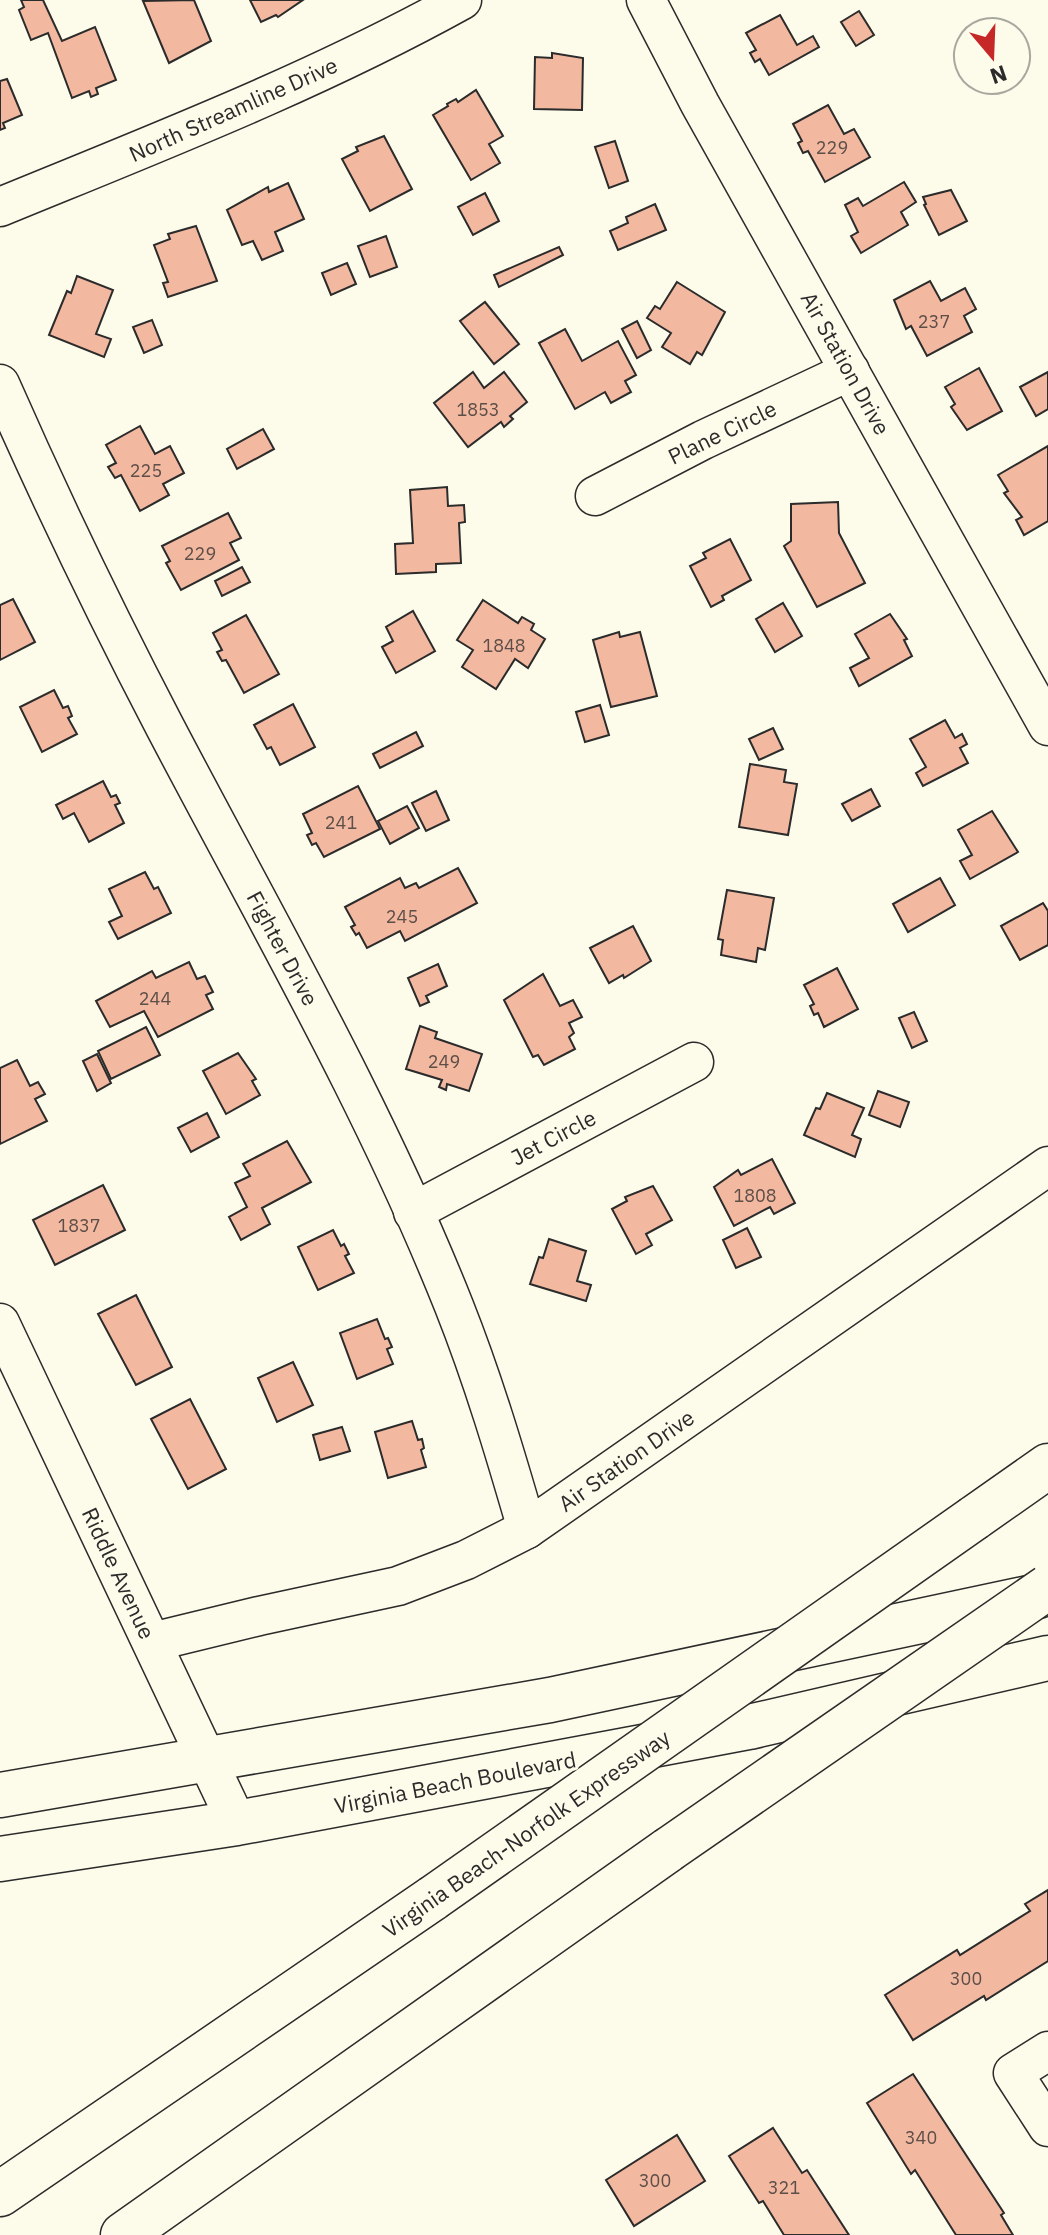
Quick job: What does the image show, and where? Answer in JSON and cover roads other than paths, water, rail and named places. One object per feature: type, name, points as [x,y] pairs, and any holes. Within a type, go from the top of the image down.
[{"type":"main road","name":"Virginia Beach-Norfolk Expressway","points":[[0,2194],[433,1898],[1048,1466]]},
{"type":"main road","points":[[123,2235],[668,1850],[1048,1587]]},
{"type":"main road","points":[[0,1795],[550,1700],[1048,1594]]},
{"type":"main road","name":"Virginia Beach Boulevard","points":[[0,1859],[237,1823],[749,1727],[1048,1658]]},
{"type":"street","name":"North Streamline Drive","points":[[0,207],[249,106],[407,31],[462,0]]},
{"type":"street","name":"Air Station Drive","points":[[646,0],[700,104],[1048,726]]},
{"type":"street","name":"Plane Circle","points":[[595,496],[703,440],[850,371]]},
{"type":"street","name":"Fighter Drive","points":[[0,384],[52,502],[164,726],[345,1067],[413,1212],[454,1305],[495,1415],[527,1529]]},
{"type":"street","name":"Jet Circle","points":[[413,1212],[694,1062]]},
{"type":"street","name":"Air Station Drive","points":[[152,1642],[398,1586],[466,1560],[527,1529],[1048,1166]]},
{"type":"street","name":"Riddle Avenue","points":[[0,1323],[237,1823]]},
{"type":"street","points":[[1048,2051],[1013,2073],[1048,2127]]}]
